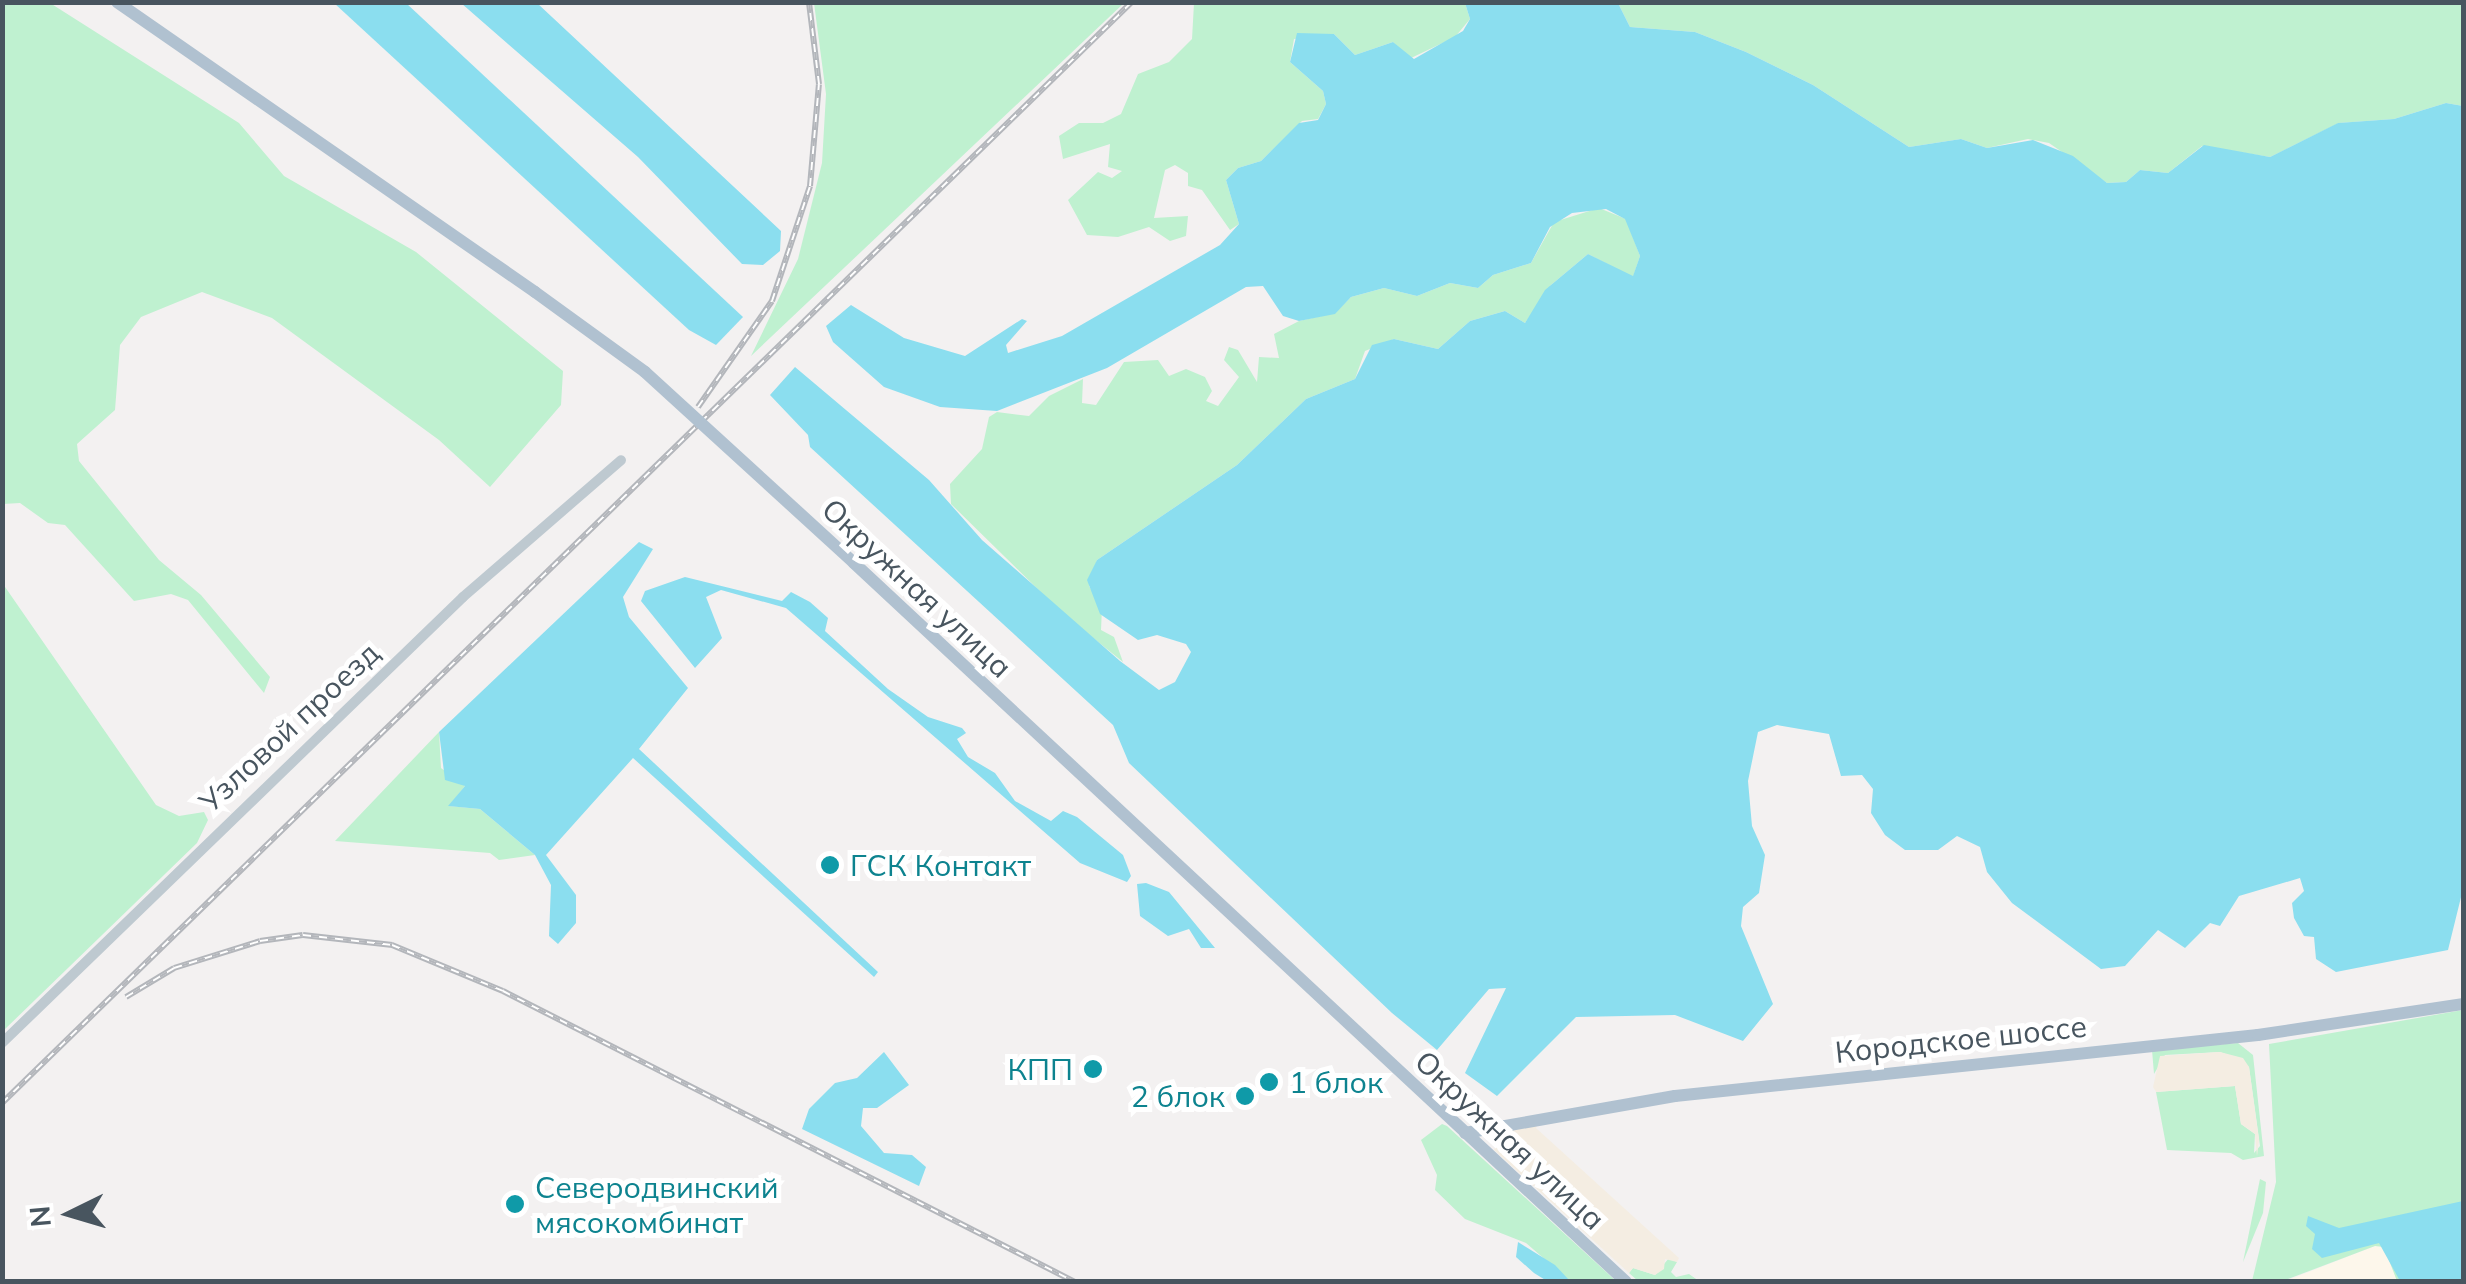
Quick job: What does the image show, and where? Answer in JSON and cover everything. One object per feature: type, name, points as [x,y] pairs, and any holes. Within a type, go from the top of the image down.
[{"type":"main road","name":"Окружная улица","points":[[117,2],[645,372],[1626,1282]]},
{"type":"main road","name":"Кородское шоссе","points":[[1465,1133],[1675,1096],[2258,1035],[2464,1004]]},
{"type":"street","name":"Узловой проезд","points":[[2,1043],[463,597],[621,460]]},
{"type":"shaded area","points":[[2375,1246],[2384,1247],[2397,1281],[2283,1282]]},
{"type":"green space","points":[[2,3],[50,3],[239,123],[284,176],[416,252],[563,371],[561,405],[490,487],[439,440],[272,318],[202,292],[141,317],[120,345],[115,410],[77,444],[79,461],[159,560],[201,595],[270,677],[264,693],[188,600],[171,594],[134,601],[65,525],[48,523],[20,503],[3,504]]},
{"type":"green space","points":[[814,3],[1124,3],[751,356],[798,259],[822,163],[826,94]]},
{"type":"green space","points":[[1194,3],[1465,3],[1470,19],[1455,37],[1409,59],[1393,42],[1355,55],[1334,34],[1294,39],[1290,62],[1323,91],[1326,104],[1318,119],[1302,121],[1261,161],[1238,168],[1226,180],[1239,224],[1230,230],[1202,190],[1188,186],[1188,173],[1175,165],[1165,170],[1154,218],[1188,216],[1186,236],[1170,241],[1149,227],[1118,237],[1087,235],[1068,200],[1098,172],[1112,178],[1122,171],[1108,167],[1110,144],[1063,159],[1059,136],[1079,123],[1103,123],[1121,114],[1138,74],[1169,62],[1192,39]]},
{"type":"green space","points":[[1618,3],[2463,3],[2463,106],[2446,103],[2394,119],[2339,123],[2270,157],[2202,146],[2168,173],[2140,170],[2126,182],[2107,183],[2049,143],[2028,139],[1987,148],[1961,139],[1909,147],[1813,85],[1746,52],[1695,32],[1630,27]]},
{"type":"green space","points":[[1599,208],[1626,219],[1640,256],[1633,277],[1588,254],[1551,285],[1525,323],[1505,311],[1470,321],[1438,349],[1394,339],[1365,351],[1355,379],[1306,399],[1237,465],[1097,560],[1089,586],[1102,608],[1101,630],[1114,637],[1123,662],[1061,612],[951,504],[950,484],[982,449],[989,417],[997,412],[1029,416],[1049,396],[1083,379],[1082,403],[1096,405],[1124,362],[1158,360],[1169,376],[1186,369],[1205,377],[1212,391],[1206,401],[1218,406],[1239,377],[1224,360],[1229,347],[1238,350],[1257,382],[1259,357],[1279,358],[1274,334],[1299,321],[1335,313],[1351,297],[1384,288],[1417,296],[1450,283],[1478,288],[1493,275],[1531,263],[1554,222]]},
{"type":"green space","points":[[3,584],[156,805],[179,816],[204,812],[208,820],[197,843],[3,1031]]},
{"type":"green space","points":[[439,732],[441,768],[465,786],[449,806],[480,809],[535,855],[499,860],[490,853],[335,841]]},
{"type":"green space","points":[[2463,1010],[2463,1281],[2397,1281],[2384,1247],[2375,1246],[2283,1281],[2252,1281],[2276,1182],[2269,1044]]},
{"type":"green space","points":[[2238,1043],[2253,1055],[2264,1156],[2243,1160],[2231,1153],[2167,1150],[2156,1092],[2235,1086],[2241,1124],[2255,1134],[2254,1153],[2260,1146],[2249,1067],[2236,1058],[2220,1052],[2165,1055],[2154,1074],[2152,1050]]},
{"type":"green space","points":[[1442,1124],[1616,1281],[1570,1281],[1526,1243],[1465,1219],[1435,1190],[1437,1175],[1421,1140]]},
{"type":"green space","points":[[2260,1179],[2266,1182],[2263,1213],[2243,1262]]},
{"type":"green space","points":[[1669,1258],[1677,1262],[1671,1272],[1676,1277],[1689,1274],[1699,1281],[1638,1281],[1629,1273],[1633,1268],[1655,1275]]},
{"type":"sand","points":[[2220,1052],[2243,1058],[2249,1067],[2259,1140],[2257,1156],[2255,1134],[2241,1124],[2235,1086],[2156,1092],[2153,1087],[2160,1056]]},
{"type":"sand","points":[[1538,1123],[1536,1128],[1679,1258],[1677,1262],[1665,1259],[1664,1269],[1655,1275],[1633,1268],[1629,1273],[1494,1150],[1500,1132]]},
{"type":"water","points":[[334,3],[406,3],[743,317],[716,345],[689,330]]},
{"type":"water","points":[[461,3],[537,3],[781,231],[780,251],[763,265],[742,264],[638,157]]},
{"type":"water","points":[[1465,3],[1618,3],[1630,27],[1695,32],[1746,52],[1813,85],[1909,147],[1961,139],[1987,148],[2033,140],[2073,156],[2107,183],[2126,182],[2140,170],[2168,173],[2204,145],[2270,157],[2338,123],[2394,119],[2446,103],[2463,106],[2464,885],[2448,950],[2336,972],[2316,959],[2314,937],[2304,936],[2294,918],[2292,903],[2304,891],[2300,878],[2239,896],[2220,926],[2210,923],[2185,948],[2158,930],[2125,966],[2101,969],[2012,903],[1987,872],[1980,847],[1957,836],[1938,850],[1905,850],[1885,835],[1871,813],[1873,789],[1862,775],[1841,776],[1829,734],[1777,725],[1758,732],[1748,781],[1752,826],[1765,855],[1759,893],[1743,907],[1741,926],[1773,1004],[1743,1041],[1675,1015],[1576,1017],[1497,1096],[1465,1073],[1506,988],[1489,989],[1437,1050],[1392,1013],[1129,763],[1113,725],[810,447],[808,435],[770,395],[795,367],[929,480],[982,540],[1120,661],[1159,690],[1175,682],[1191,652],[1186,644],[1157,635],[1138,640],[1100,614],[1087,580],[1097,560],[1237,465],[1306,399],[1355,379],[1372,345],[1394,339],[1438,349],[1470,321],[1505,311],[1525,323],[1545,290],[1588,254],[1633,276],[1640,256],[1625,219],[1606,209],[1572,213],[1550,227],[1531,263],[1493,275],[1478,288],[1450,283],[1417,296],[1384,288],[1351,297],[1335,314],[1299,321],[1283,316],[1263,286],[1246,287],[1107,368],[997,411],[940,407],[884,387],[833,342],[826,326],[851,305],[904,338],[965,356],[1022,319],[1027,321],[1006,345],[1008,353],[1062,336],[1220,245],[1239,224],[1226,180],[1238,168],[1261,161],[1299,123],[1318,120],[1326,104],[1323,91],[1290,62],[1297,33],[1334,34],[1355,55],[1393,42],[1414,59],[1463,31],[1470,19]]},
{"type":"water","points":[[639,542],[653,549],[623,597],[629,617],[688,688],[639,749],[878,972],[874,977],[633,758],[546,855],[576,895],[576,923],[558,944],[549,936],[551,885],[535,855],[480,809],[448,806],[465,786],[445,780],[439,732]]},
{"type":"water","points":[[685,577],[782,601],[791,592],[810,602],[828,618],[825,631],[888,689],[928,717],[962,728],[966,733],[957,739],[968,757],[995,773],[1015,801],[1051,821],[1063,811],[1077,817],[1123,855],[1131,876],[1127,882],[1080,863],[786,608],[721,590],[706,597],[722,638],[695,668],[641,601],[645,591]]},
{"type":"water","points":[[1146,883],[1169,892],[1215,948],[1201,948],[1189,929],[1168,936],[1140,916],[1137,884]]},
{"type":"water","points":[[884,1052],[909,1085],[877,1108],[863,1108],[861,1126],[884,1153],[912,1155],[926,1167],[919,1186],[802,1129],[809,1109],[835,1083],[857,1078]]},
{"type":"water","points":[[2463,1201],[2463,1281],[2400,1281],[2379,1243],[2322,1258],[2312,1249],[2315,1234],[2306,1226],[2308,1216],[2339,1228]]},
{"type":"water","points":[[1518,1242],[1555,1265],[1570,1281],[1547,1281],[1534,1273],[1516,1257]]},
{"type":"railway","points":[[698,407],[772,301],[810,186],[819,84],[809,2]]},
{"type":"railway","points":[[2,1103],[1132,2]]},
{"type":"railway","points":[[126,997],[174,968],[260,941],[303,935],[392,945],[503,991],[1075,1282]]},
{"type":"place","name":"ГСК Контакт","points":[[830,865]]},
{"type":"place","name":"КПП","points":[[1093,1069]]},
{"type":"place","name":"1 блок","points":[[1269,1082]]},
{"type":"place","name":"2 блок","points":[[1245,1096]]},
{"type":"place","name":"Северодвинский мясокомбинат","points":[[515,1204]]}]
